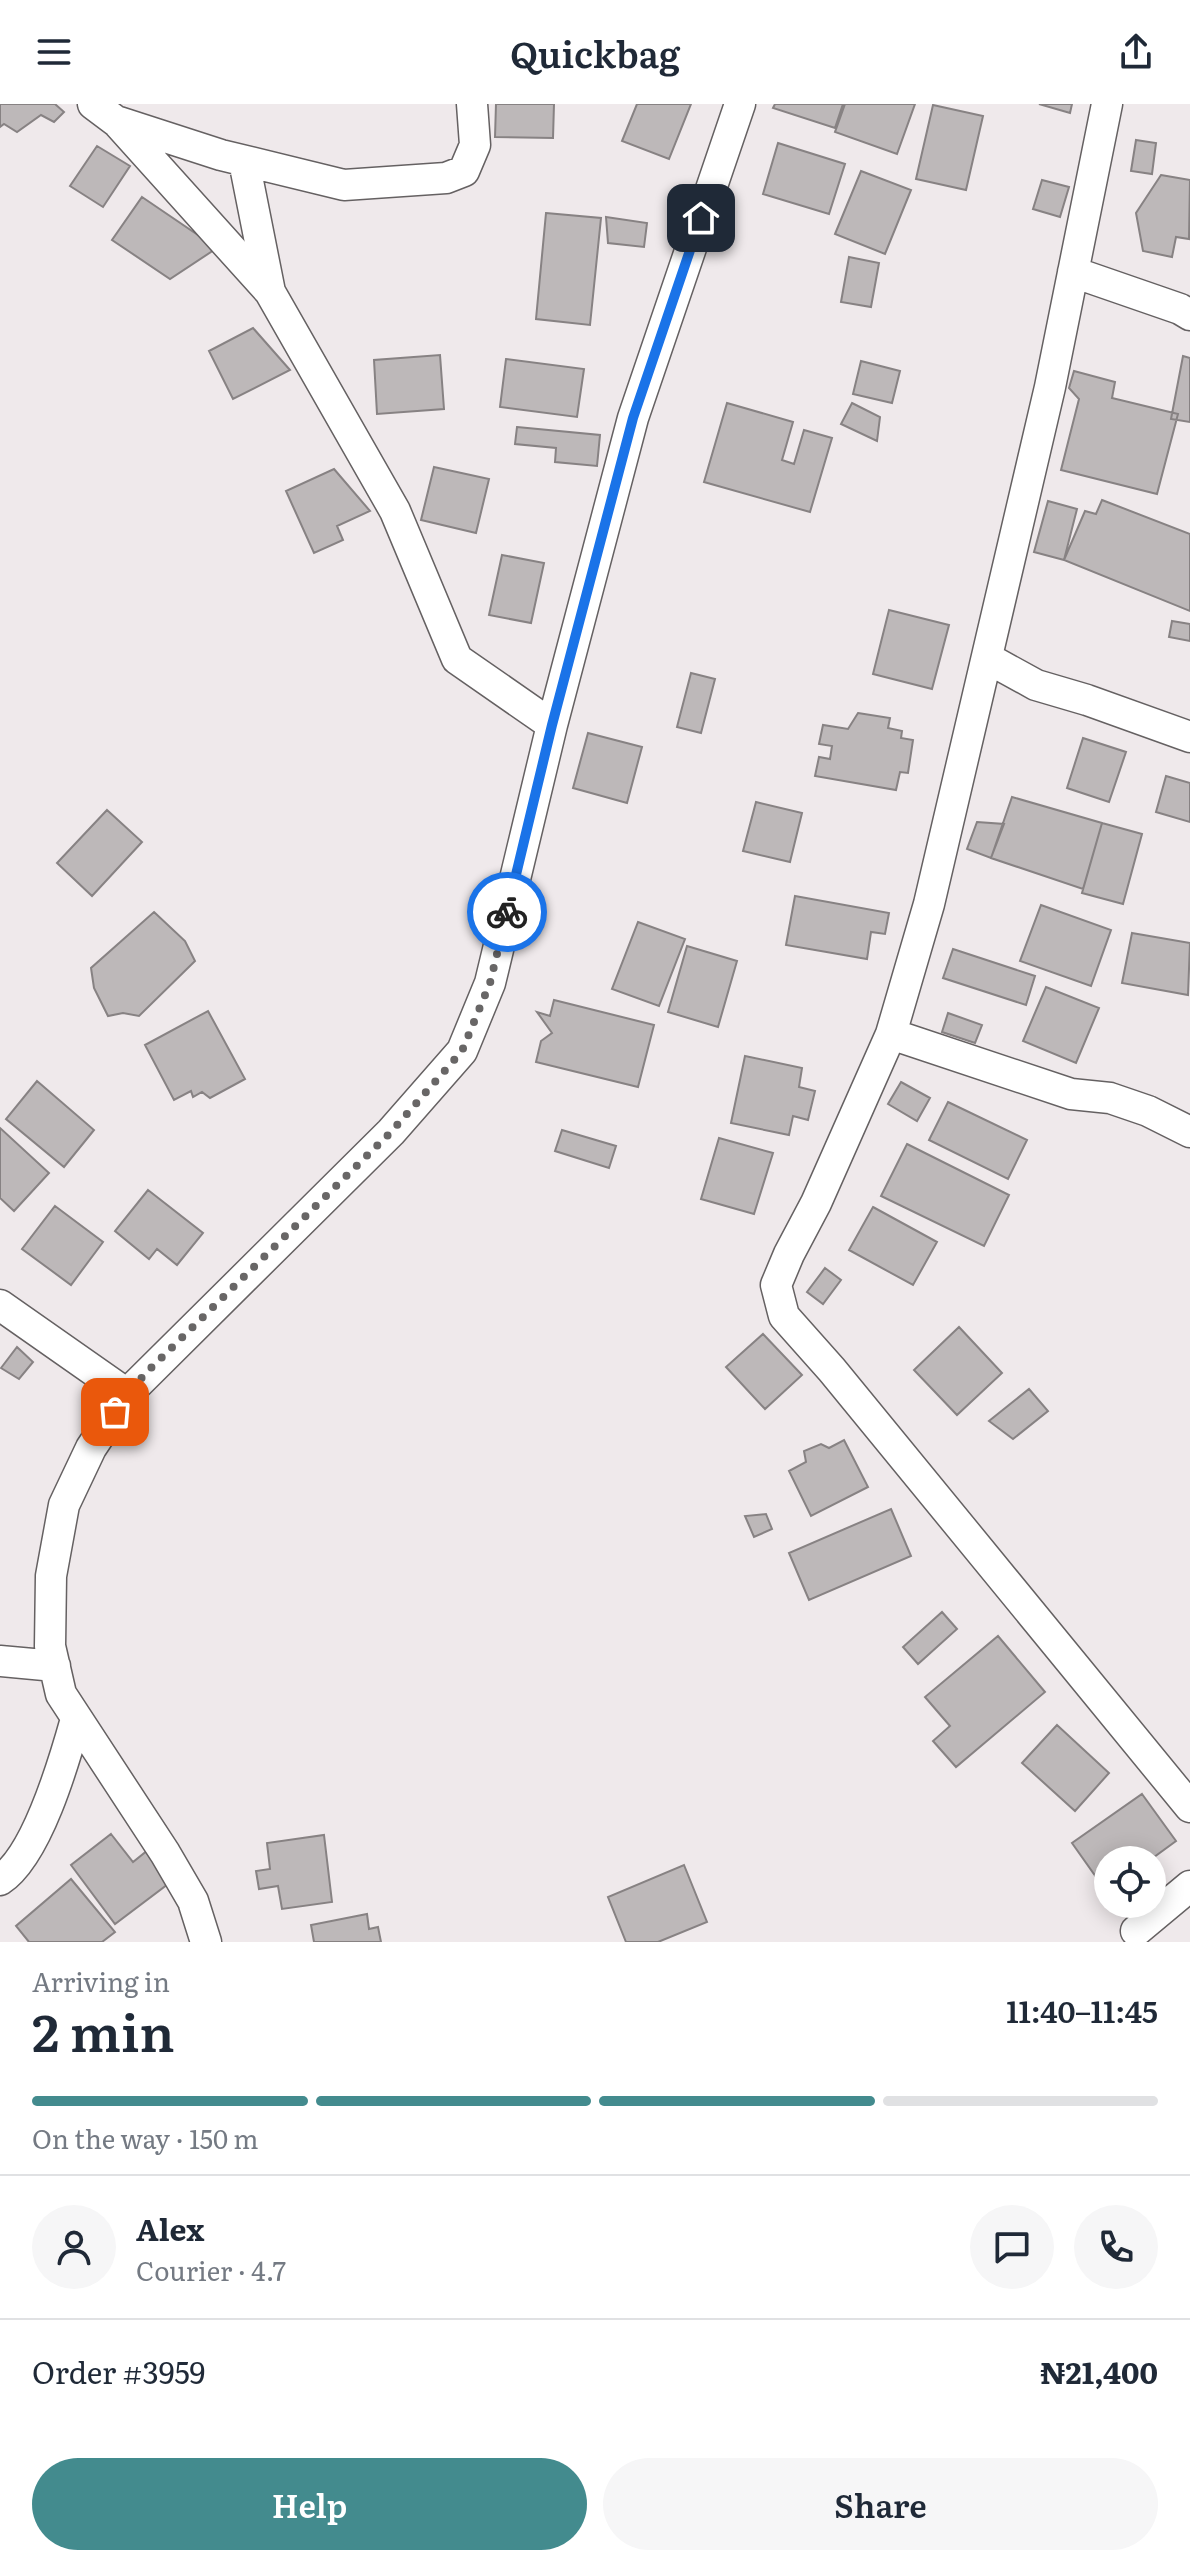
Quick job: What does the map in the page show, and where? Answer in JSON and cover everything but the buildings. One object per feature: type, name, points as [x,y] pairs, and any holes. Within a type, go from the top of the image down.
[{"type":"street","points":[[105,113],[244,161],[344,185],[446,178],[464,171],[475,145],[472,104]]},
{"type":"street","points":[[206,1942],[193,1901],[165,1853],[61,1694],[50,1646],[51,1576],[64,1505],[91,1448],[127,1394],[391,1132],[462,1051],[490,983],[552,725],[633,418],[740,104]]},
{"type":"street","points":[[1107,104],[1050,387],[929,904],[891,1034],[776,1285],[784,1316],[832,1370],[1190,1807]]},
{"type":"street","points":[[105,113],[270,292],[395,511],[457,659],[552,725]]},
{"type":"street","points":[[244,161],[270,292]]},
{"type":"street","points":[[1073,272],[1190,315]]},
{"type":"street","points":[[987,658],[1036,685],[1190,737]]},
{"type":"street","points":[[891,1034],[1079,1097],[1110,1098],[1148,1111],[1190,1132]]},
{"type":"street","points":[[0,1305],[127,1394]]},
{"type":"street","points":[[0,1661],[55,1666]]},
{"type":"street","points":[[0,1880],[26,1854],[65,1758],[76,1719]]},
{"type":"street","points":[[1136,1931],[1190,1886]]},
{"type":"way so far","points":[[115,1412],[148,1371],[391,1132],[462,1051],[490,983],[507,912]]},
{"type":"route","points":[[507,912],[552,725],[633,418],[701,218]]}]
